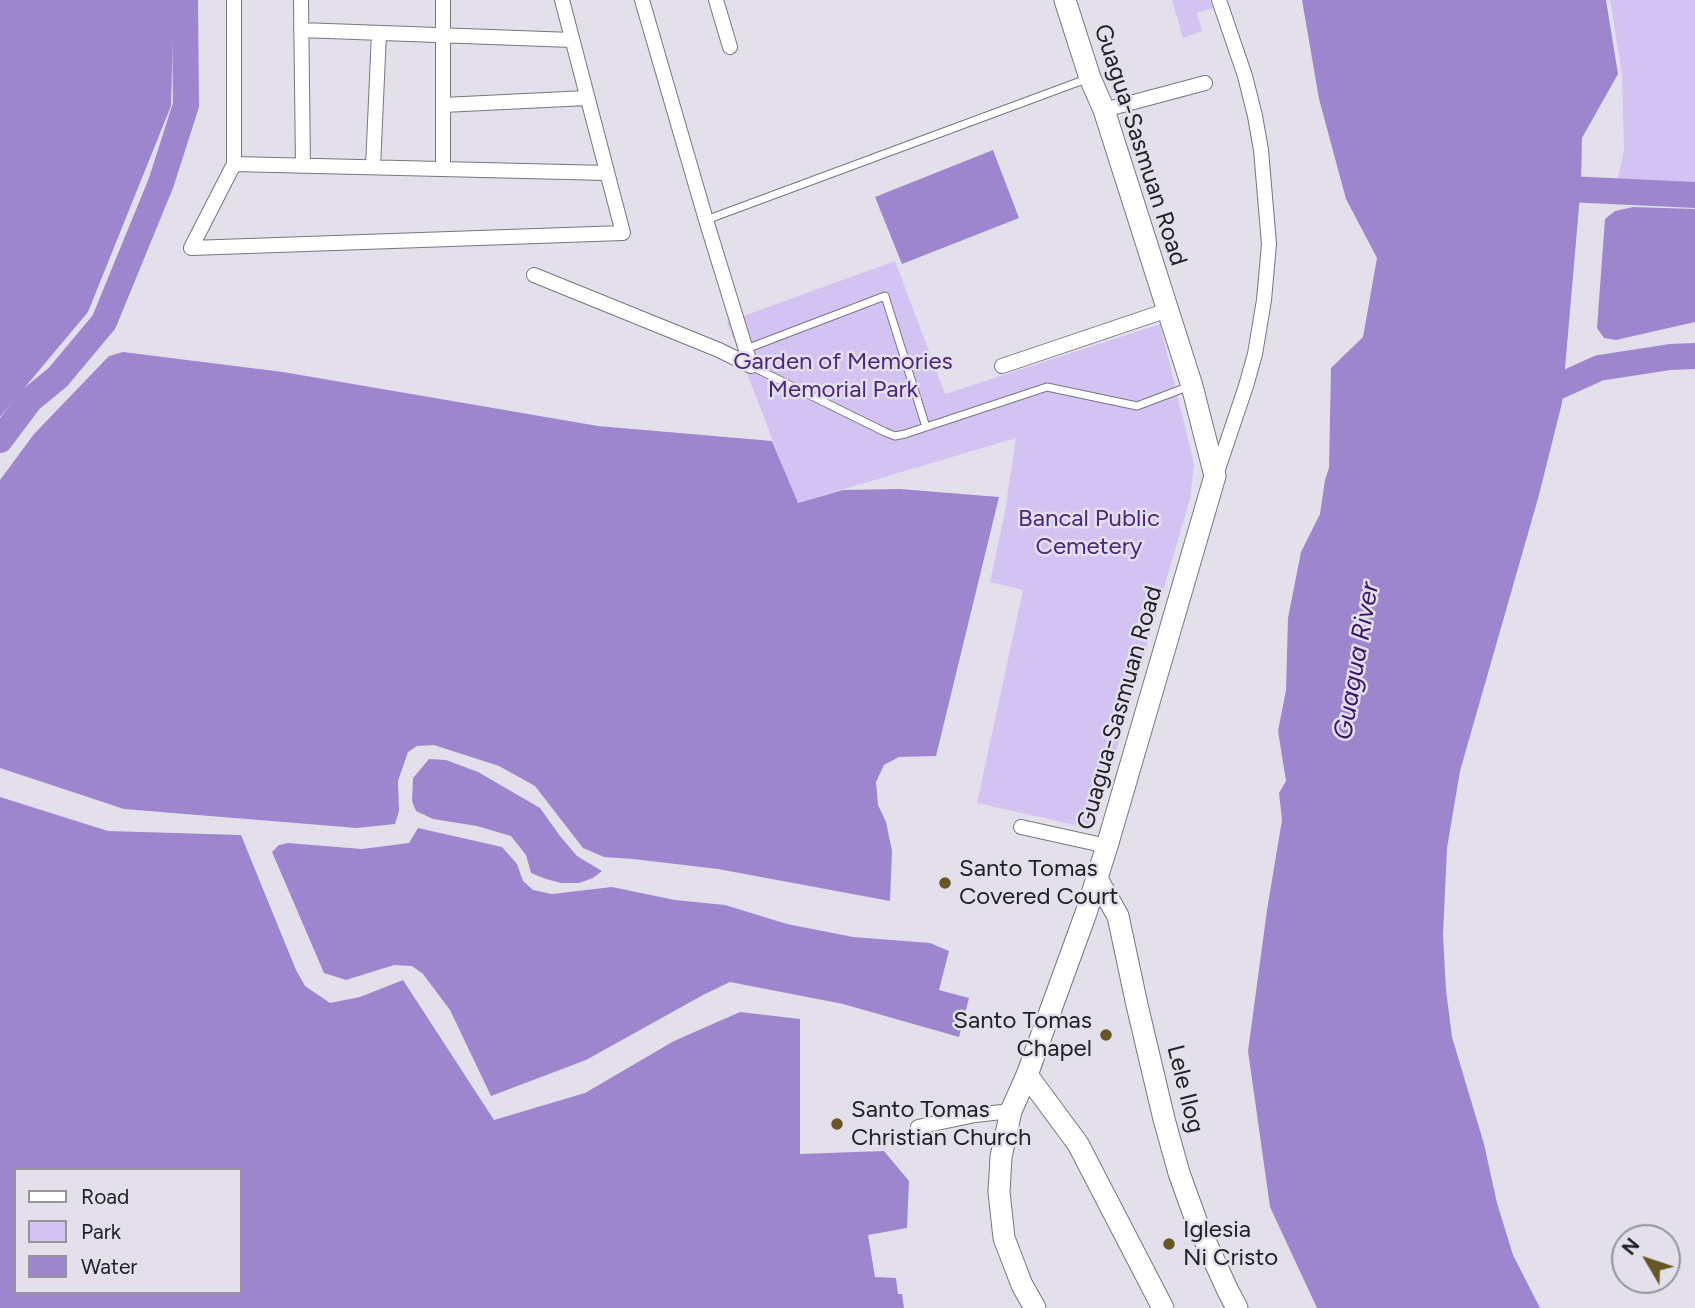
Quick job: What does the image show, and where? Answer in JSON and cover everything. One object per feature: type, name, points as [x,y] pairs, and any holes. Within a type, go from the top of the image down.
[{"type":"main road","name":"Guagua-Sasmuan Road","points":[[1035,1308],[1022,1285],[1004,1238],[999,1192],[1001,1157],[1012,1111],[1097,879],[1215,476],[1192,386],[1104,110],[1090,78],[1065,0]]},
{"type":"main road","name":"Lele Ilog","points":[[1097,879],[1118,916],[1140,1018],[1179,1173],[1197,1223],[1237,1308]]},
{"type":"main road","points":[[1027,1074],[1078,1144],[1163,1308]]},
{"type":"street","points":[[234,0],[234,164],[191,248],[623,233],[562,0]]},
{"type":"street","points":[[301,0],[303,166]]},
{"type":"street","points":[[443,0],[443,169]]},
{"type":"street","points":[[642,0],[705,220],[751,366]]},
{"type":"street","points":[[716,0],[730,47]]},
{"type":"street","points":[[1215,476],[1255,354],[1265,300],[1269,244],[1261,150],[1255,116],[1245,76],[1219,0]]},
{"type":"street","points":[[301,30],[572,40]]},
{"type":"street","points":[[373,167],[379,33]]},
{"type":"street","points":[[1104,110],[1205,83]]},
{"type":"street","points":[[443,105],[587,98]]},
{"type":"street","points":[[234,164],[607,173]]},
{"type":"street","points":[[534,275],[719,350],[751,366]]},
{"type":"street","points":[[1002,366],[1167,310]]},
{"type":"street","points":[[1021,827],[1107,846]]},
{"type":"street","points":[[918,1127],[975,1115],[1012,1111]]},
{"type":"lane","points":[[705,220],[1090,78]]},
{"type":"lane","points":[[746,349],[886,296],[926,427]]},
{"type":"lane","points":[[751,366],[895,436],[1047,387],[1137,406],[1192,386]]},
{"type":"green space","points":[[1172,0],[1210,0],[1213,8],[1197,13],[1202,31],[1183,38]]},
{"type":"green space","points":[[1610,0],[1695,0],[1695,190],[1617,183],[1624,150],[1622,73]]},
{"type":"green space","points":[[895,261],[945,394],[1160,324],[1194,464],[1190,499],[1093,829],[977,803],[1023,590],[990,582],[1005,512],[1016,438],[797,503],[727,322]]},
{"type":"water","points":[[0,0],[174,0],[171,106],[88,312],[0,417]]},
{"type":"water","name":"Guagua River","points":[[1302,0],[1606,0],[1618,74],[1582,138],[1581,184],[1562,403],[1539,495],[1460,771],[1447,848],[1443,935],[1452,1037],[1513,1255],[1540,1308],[1317,1308],[1270,1207],[1248,1051],[1282,820],[1279,793],[1286,781],[1278,731],[1286,690],[1288,618],[1301,552],[1320,514],[1329,468],[1331,368],[1363,337],[1377,258],[1346,199],[1319,99]]},
{"type":"water","points":[[993,150],[1019,218],[902,264],[875,197]]},
{"type":"water","points":[[1633,207],[1695,209],[1695,322],[1616,340],[1604,338],[1597,328],[1605,219],[1615,211]]},
{"type":"water","points":[[123,352],[283,372],[598,426],[772,441],[798,503],[843,490],[900,489],[999,497],[936,756],[899,757],[884,765],[876,782],[878,805],[886,822],[892,851],[890,901],[718,869],[604,857],[583,848],[535,786],[499,766],[434,745],[417,746],[408,752],[398,781],[399,811],[395,824],[357,828],[124,809],[0,768],[0,480],[34,434],[109,356]]},
{"type":"water","points":[[429,759],[446,760],[478,772],[540,808],[577,856],[602,871],[579,883],[561,883],[546,879],[531,873],[526,855],[511,836],[477,826],[433,819],[416,811],[412,801],[413,778]]},
{"type":"water","points":[[0,797],[108,831],[241,835],[305,986],[330,1003],[360,997],[403,980],[494,1120],[585,1093],[674,1041],[740,1012],[800,1019],[800,1154],[884,1151],[909,1181],[907,1228],[868,1235],[875,1277],[896,1278],[898,1294],[902,1294],[904,1308],[0,1308]]},
{"type":"water","points":[[418,828],[502,847],[517,864],[523,881],[533,890],[552,894],[612,887],[675,900],[725,905],[787,924],[853,937],[930,943],[949,951],[939,990],[969,998],[959,1037],[843,1004],[730,982],[586,1060],[491,1096],[450,1010],[423,974],[412,966],[394,965],[346,980],[324,973],[272,852],[279,845],[288,843],[362,849],[409,843]]},
{"type":"waterway","points":[[0,440],[30,400],[58,377],[104,322],[161,183],[186,105],[185,0]]},
{"type":"waterway","points":[[1546,188],[1695,195]]},
{"type":"waterway","points":[[1533,398],[1599,368],[1670,357],[1695,356]]},
{"type":"place","name":"Santo Tomas Covered Court","points":[[945,883]]},
{"type":"place","name":"Santo Tomas Chapel","points":[[1106,1035]]},
{"type":"place","name":"Santo Tomas Christian Church","points":[[837,1124]]},
{"type":"place","name":"Iglesia Ni Cristo","points":[[1169,1244]]},
{"type":"park label","name":"Garden of Memories Memorial Park","points":[[843,376]]},
{"type":"park label","name":"Bancal Public Cemetery","points":[[1089,533]]}]
